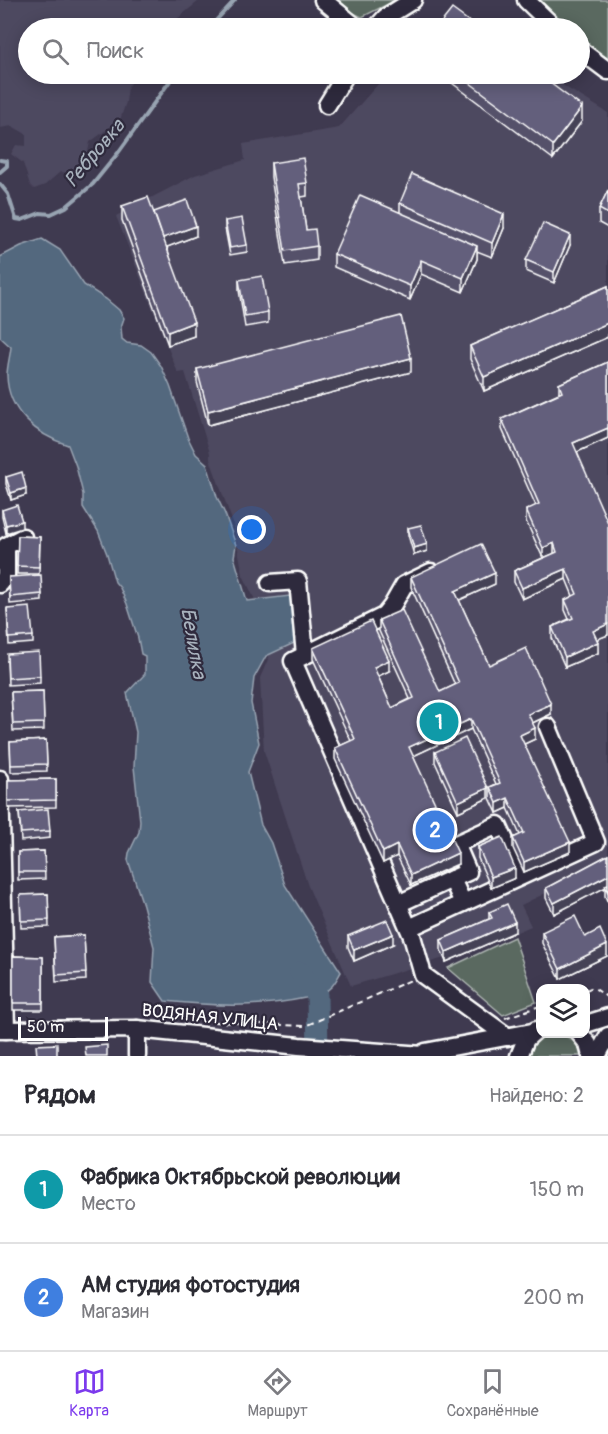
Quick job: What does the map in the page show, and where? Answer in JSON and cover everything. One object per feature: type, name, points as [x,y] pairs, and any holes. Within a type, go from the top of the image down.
[{"type":"street","points":[[322,0],[344,18]]},
{"type":"street","points":[[385,18],[413,0]]},
{"type":"street","points":[[526,0],[545,18]]},
{"type":"street","points":[[590,58],[608,71]]},
{"type":"street","points":[[327,105],[340,84]]},
{"type":"street","points":[[0,584],[6,576],[6,546],[23,537]]},
{"type":"street","points":[[443,567],[404,585],[384,616],[293,661],[409,928],[423,975],[508,1037]]},
{"type":"street","points":[[270,583],[298,581],[304,655]]},
{"type":"street","points":[[409,928],[596,842],[548,727]]},
{"type":"street","points":[[0,779],[3,1030]]},
{"type":"street","points":[[398,904],[468,872],[456,844],[498,825],[521,876]]},
{"type":"street","points":[[452,879],[464,903]]},
{"type":"street","points":[[469,1008],[475,1020],[476,1030],[471,1045]]},
{"type":"street","points":[[590,1022],[608,1017]]},
{"type":"street","points":[[136,1029],[137,1056]]},
{"type":"street","name":"ВОДЯНАЯ УЛИЦА","points":[[3,1030],[136,1029],[299,1046],[416,1053]]},
{"type":"street","points":[[416,1053],[471,1045],[536,1030]]},
{"type":"street","points":[[519,1056],[526,1039],[536,1030]]},
{"type":"street","points":[[597,1056],[608,1036]]},
{"type":"street","points":[[583,1038],[588,1044],[591,1056]]},
{"type":"street","points":[[416,1053],[437,1056]]},
{"type":"path","points":[[209,1022],[305,1026],[423,975]]},
{"type":"path","points":[[590,988],[593,987],[608,998]]},
{"type":"path","points":[[499,1020],[536,1007]]},
{"type":"shaded area","points":[[0,0],[200,0],[178,18],[18,18],[18,84],[130,84],[120,120],[90,142],[87,156],[76,173],[60,172],[45,185],[34,189],[30,185],[23,163],[11,154],[16,145],[26,146],[26,134],[12,126],[0,128]]},
{"type":"shaded area","points":[[378,84],[560,84],[608,113],[608,863],[521,905],[531,926],[446,962],[444,958],[351,986],[308,886],[264,751],[260,678],[269,657],[257,604],[243,575],[233,523],[210,459],[185,372],[178,373],[116,216],[195,175],[245,160],[243,144],[339,128]]},
{"type":"green space","points":[[325,0],[396,0],[362,17]]},
{"type":"green space","points":[[528,0],[608,0],[608,61],[590,47],[590,18],[552,18]]},
{"type":"green space","points":[[514,937],[536,1002],[503,1015],[448,968]]},
{"type":"green space","points":[[540,1038],[569,1038],[576,1045],[581,1056],[528,1056],[534,1042]]},
{"type":"water","points":[[42,239],[60,250],[84,285],[119,310],[124,318],[121,327],[122,339],[127,343],[141,345],[151,352],[161,366],[188,438],[196,454],[207,464],[236,545],[234,557],[247,601],[290,596],[294,643],[266,656],[254,678],[251,703],[259,743],[248,772],[261,825],[271,843],[285,885],[341,972],[331,987],[319,994],[270,1003],[200,1004],[165,1001],[152,982],[154,947],[128,860],[139,832],[140,821],[134,767],[136,732],[127,693],[145,674],[145,656],[141,654],[127,604],[115,582],[98,531],[83,507],[83,494],[68,445],[45,435],[18,411],[12,400],[7,376],[11,347],[0,337],[0,257],[21,246]]},
{"type":"building","points":[[452,9],[464,18],[445,18]]},
{"type":"building","points":[[471,84],[551,84],[582,107],[553,145]]},
{"type":"building","points":[[303,158],[307,183],[299,184],[306,230],[315,229],[317,246],[285,251],[271,163]]},
{"type":"building","points":[[412,174],[504,214],[492,243],[400,203]]},
{"type":"building","points":[[608,190],[608,214],[599,209]]},
{"type":"building","points":[[360,195],[477,246],[463,278],[421,260],[410,286],[334,254]]},
{"type":"building","points":[[148,197],[194,322],[168,332],[122,206]]},
{"type":"building","points":[[187,200],[196,226],[163,238],[154,212]]},
{"type":"building","points":[[242,218],[247,245],[230,248],[225,221]]},
{"type":"building","points":[[543,223],[570,235],[554,272],[526,260]]},
{"type":"building","points":[[262,276],[268,312],[245,316],[239,280]]},
{"type":"building","points":[[608,286],[608,323],[484,377],[470,346]]},
{"type":"building","points":[[401,316],[411,358],[208,411],[197,369]]},
{"type":"building","points":[[608,362],[608,428],[573,443],[608,523],[608,624],[593,631],[598,642],[565,657],[552,627],[573,618],[565,600],[577,594],[566,569],[522,588],[514,571],[557,552],[554,543],[543,548],[526,510],[539,504],[502,419],[562,392],[559,384]]},
{"type":"building","points":[[22,472],[26,488],[11,493],[6,477]]},
{"type":"building","points":[[17,505],[22,521],[6,525],[2,510]]},
{"type":"building","points":[[421,525],[427,544],[414,548],[408,528]]},
{"type":"building","points":[[18,536],[40,537],[39,567],[17,566]]},
{"type":"building","points":[[481,544],[495,573],[455,591],[489,665],[526,648],[551,704],[528,714],[535,728],[520,735],[570,842],[524,862],[513,838],[524,833],[508,798],[497,803],[490,787],[500,783],[471,719],[409,747],[458,853],[411,875],[397,845],[383,852],[335,748],[355,739],[313,648],[371,621],[389,660],[374,667],[392,708],[414,698],[379,620],[402,610],[440,692],[459,683],[411,577]]},
{"type":"building","points":[[41,575],[42,594],[10,597],[9,577]]},
{"type":"building","points":[[30,607],[33,636],[9,638],[7,609]]},
{"type":"building","points":[[39,652],[40,676],[8,678],[7,654]]},
{"type":"building","points":[[43,691],[44,723],[13,724],[11,692]]},
{"type":"building","points":[[465,738],[488,788],[458,802],[435,752]]},
{"type":"building","points":[[46,740],[47,764],[11,765],[10,742]]},
{"type":"building","points":[[56,779],[56,800],[8,801],[8,780]]},
{"type":"building","points":[[48,809],[50,831],[21,833],[19,812]]},
{"type":"building","points":[[502,837],[515,868],[491,877],[478,847]]},
{"type":"building","points":[[44,851],[45,872],[18,872],[18,852]]},
{"type":"building","points":[[608,855],[608,875],[554,903],[546,888]]},
{"type":"building","points":[[48,894],[49,920],[21,921],[20,895]]},
{"type":"building","points":[[507,904],[515,922],[446,952],[441,940],[492,918],[489,912]]},
{"type":"building","points":[[575,916],[585,937],[600,929],[607,945],[560,969],[542,932]]},
{"type":"building","points":[[387,920],[393,934],[354,950],[348,936]]},
{"type":"building","points":[[84,935],[86,973],[56,975],[54,937]]},
{"type":"building","points":[[13,956],[43,957],[43,1003],[13,1003]]},
{"type":"building","points":[[57,1044],[57,1056],[37,1056],[36,1045]]},
{"type":"building","points":[[107,1045],[107,1056],[86,1056],[85,1047]]},
{"type":"waterway","name":"Ребровка","points":[[218,18],[235,0]]},
{"type":"waterway","name":"Ребровка","points":[[0,184],[8,194],[16,219],[22,220],[40,213],[51,214],[66,207],[93,184],[168,84]]},
{"type":"waterway","name":"Ребровка","points":[[0,160],[7,161],[7,166],[0,172]]},
{"type":"waterway","name":"Белилка","points":[[300,972],[317,995],[318,1056]]},
{"type":"place","name":"Фабрика Октябрьской революции","points":[[439,722]]},
{"type":"place","name":"АМ студия фотостудия","points":[[435,830]]}]
